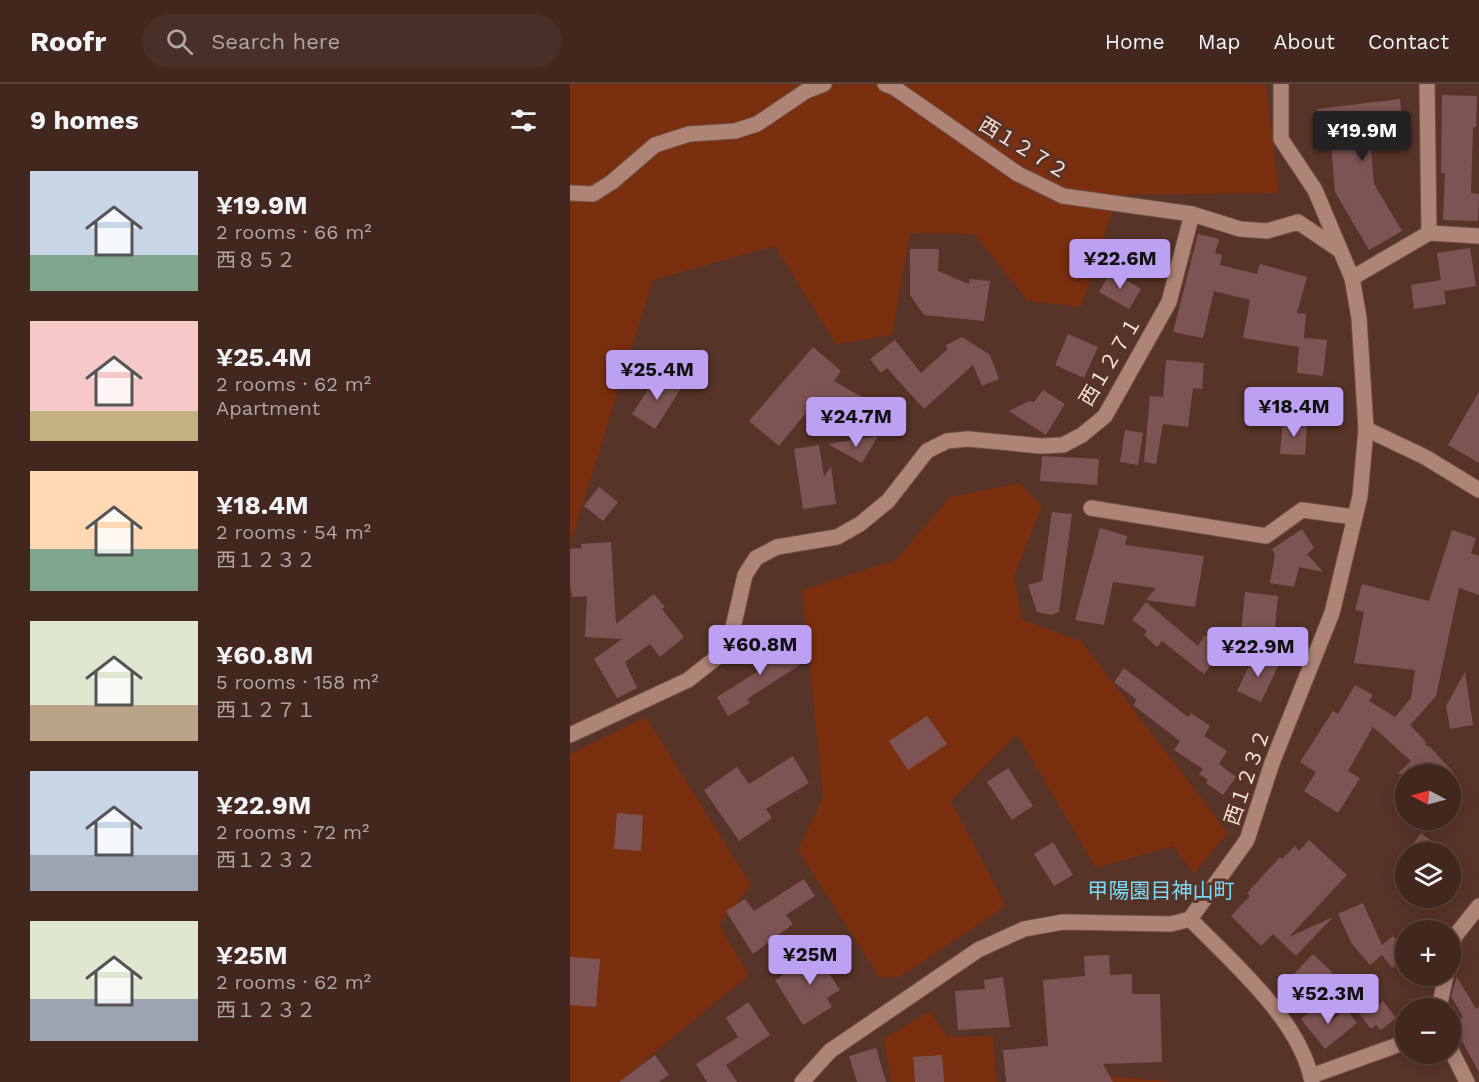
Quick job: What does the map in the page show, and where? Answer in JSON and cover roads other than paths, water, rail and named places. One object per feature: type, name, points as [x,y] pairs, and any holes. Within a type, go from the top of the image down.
[{"type":"street","points":[[570,193],[593,194],[612,182],[656,145],[689,134],[735,131],[757,124],[806,91],[824,84]]},
{"type":"street","name":"西１２７２","points":[[885,84],[896,88],[1018,174],[1063,196],[1192,214]]},
{"type":"street","name":"西１２３２","points":[[1190,918],[1247,840],[1272,763],[1332,613],[1360,496],[1366,429],[1359,318],[1352,278],[1315,190],[1281,139],[1281,84]]},
{"type":"street","points":[[1427,84],[1429,233]]},
{"type":"street","points":[[1192,214],[1240,229],[1267,231],[1298,222],[1338,249]]},
{"type":"street","name":"西１２７１","points":[[570,735],[688,680],[716,658],[732,632],[745,575],[756,558],[777,547],[837,537],[860,524],[888,501],[927,451],[947,441],[968,438],[1041,446],[1063,445],[1082,435],[1105,416],[1169,302],[1192,214]]},
{"type":"street","points":[[1352,278],[1429,233],[1479,236]]},
{"type":"street","points":[[1366,429],[1425,457],[1479,490]]},
{"type":"street","points":[[1091,508],[1266,536],[1302,510],[1354,517]]},
{"type":"street","points":[[1461,928],[1479,906]]},
{"type":"street","points":[[802,1082],[830,1051],[978,950],[1024,929],[1063,922],[1171,924],[1190,918],[1271,1002],[1299,1048],[1312,1079],[1395,1046]]},
{"type":"street","points":[[1458,1064],[1467,1082]]},
{"type":"district","name":"甲陽園目神山町","points":[[1161,890]]}]
